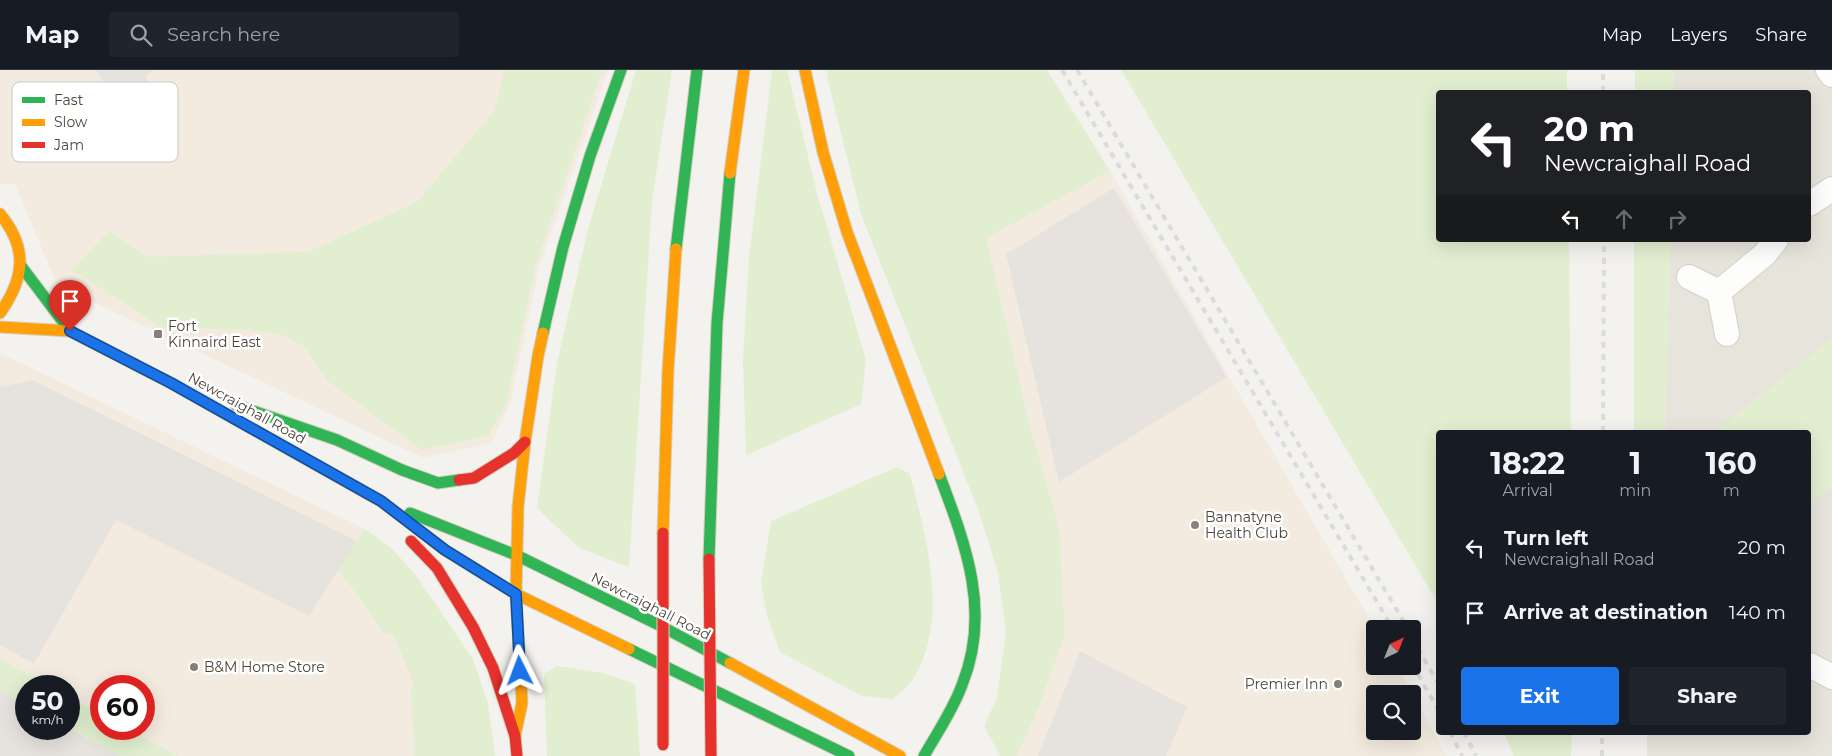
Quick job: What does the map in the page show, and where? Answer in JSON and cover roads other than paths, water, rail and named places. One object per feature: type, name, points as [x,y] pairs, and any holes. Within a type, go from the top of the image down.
[{"type":"main road","points":[[515,736],[522,703],[516,594],[518,507],[525,442],[538,356],[563,247],[590,156],[621,70]]},
{"type":"main road","points":[[664,751],[663,533],[665,428],[674,276],[684,165],[697,70]]},
{"type":"main road","points":[[711,756],[711,456],[716,340],[723,242],[744,70]]},
{"type":"main road","points":[[805,70],[810,98],[831,181],[886,337],[948,497],[964,542],[972,574],[976,601],[968,667],[960,692],[924,756]]},
{"type":"main road","name":"Newcraighall Road","points":[[0,214],[7,221],[16,237],[21,266],[18,284],[10,301],[0,313]]},
{"type":"main road","name":"Newcraighall Road","points":[[21,266],[70,331]]},
{"type":"main road","name":"Newcraighall Road","points":[[0,327],[70,331],[171,383],[381,501],[445,550],[516,594],[849,756]]},
{"type":"main road","points":[[171,383],[337,440],[402,470],[438,483],[474,478],[514,453],[525,442]]},
{"type":"main road","points":[[335,474],[398,527],[437,568],[473,627],[493,668],[515,736],[518,756]]},
{"type":"main road","name":"Newcraighall Road","points":[[381,501],[516,555],[659,626],[900,756]]},
{"type":"street","points":[[1828,70],[1832,75]]},
{"type":"street","points":[[1811,203],[1832,189]]},
{"type":"street","points":[[1720,292],[1765,254],[1774,242]]},
{"type":"street","points":[[1689,277],[1720,292]]},
{"type":"street","points":[[1720,292],[1727,334]]},
{"type":"street","points":[[1811,666],[1832,677]]},
{"type":"railway","points":[[1062,70],[1388,620]]},
{"type":"railway","points":[[1077,70],[1403,620]]},
{"type":"railway","points":[[1603,70],[1603,90]]},
{"type":"railway","points":[[1603,430],[1604,242]]},
{"type":"railway","points":[[1421,654],[1436,680]]},
{"type":"railway","points":[[1418,675],[1436,706]]},
{"type":"railway","points":[[1452,735],[1462,756]]},
{"type":"railway","points":[[1466,735],[1476,756]]},
{"type":"railway","points":[[1602,735],[1602,756]]},
{"type":"place","name":"Fort Kinnaird East","points":[[158,334]]},
{"type":"place","name":"Bannatyne Health Club","points":[[1195,525]]},
{"type":"place","name":"B&M Home Store","points":[[194,667]]},
{"type":"place","name":"Premier Inn","points":[[1338,684]]}]
